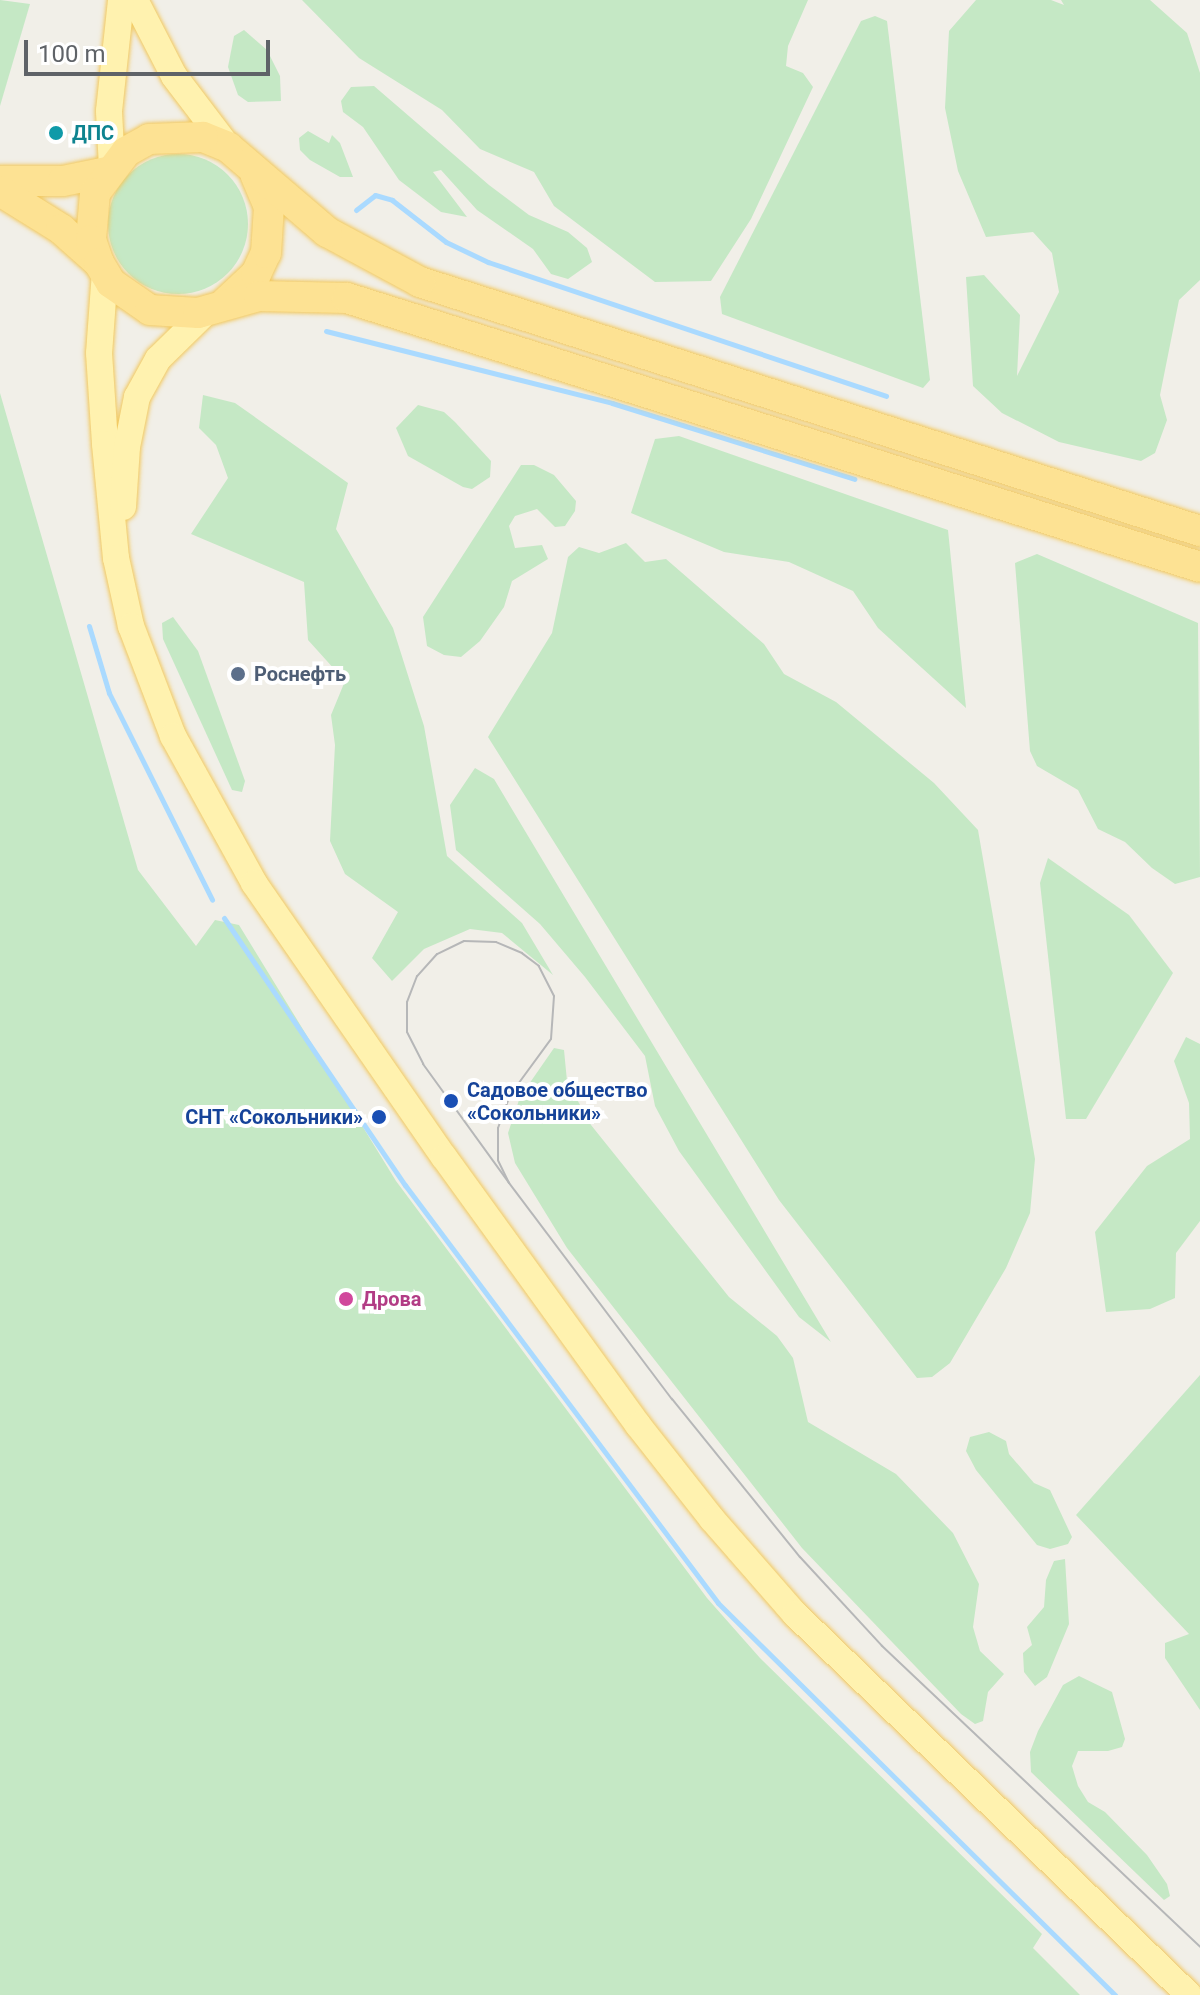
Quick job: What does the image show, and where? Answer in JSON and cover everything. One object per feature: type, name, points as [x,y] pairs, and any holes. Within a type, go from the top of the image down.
[{"type":"highway","points":[[0,181],[63,181],[109,169],[149,139],[176,134],[203,137],[238,156],[327,232],[420,282],[1200,531]]},
{"type":"highway","points":[[214,308],[256,274],[271,230],[262,184],[238,156]]},
{"type":"highway","points":[[102,267],[90,216],[109,169]]},
{"type":"highway","points":[[0,191],[61,229],[102,267],[129,299],[150,310],[174,314],[288,294],[347,298],[1200,567]]},
{"type":"main road","points":[[109,169],[109,111],[121,0]]},
{"type":"main road","points":[[135,0],[174,76],[238,156]]},
{"type":"main road","points":[[102,267],[99,353],[116,558],[142,665],[207,801],[254,883],[638,1425],[795,1614],[1189,1995]]},
{"type":"main road","points":[[116,558],[137,397],[158,359],[214,308]]},
{"type":"green space","points":[[0,0],[30,4],[0,106]]},
{"type":"green space","points":[[302,0],[808,0],[788,46],[786,66],[803,73],[813,87],[751,219],[711,281],[655,282],[554,206],[534,172],[480,149],[442,110],[359,58]]},
{"type":"green space","points":[[976,0],[1051,0],[1064,5],[1061,0],[1150,0],[1187,33],[1200,73],[1200,280],[1179,300],[1160,395],[1167,420],[1155,453],[1141,461],[1059,442],[1002,413],[973,386],[966,277],[984,275],[1020,315],[1017,376],[1059,292],[1052,253],[1033,232],[986,237],[958,171],[945,108],[949,31]]},
{"type":"green space","points":[[875,16],[887,21],[930,380],[923,388],[722,314],[720,297],[861,21]]},
{"type":"green space","points":[[244,30],[267,50],[280,76],[281,101],[248,102],[238,95],[228,67],[234,36]]},
{"type":"green space","points":[[374,86],[489,185],[529,215],[568,232],[587,248],[592,262],[568,279],[551,274],[533,249],[477,210],[441,170],[433,172],[467,217],[441,212],[399,180],[363,127],[343,112],[341,101],[351,87]]},
{"type":"green space","points":[[308,131],[329,143],[332,135],[340,143],[353,177],[340,177],[310,160],[300,150],[299,138]]},
{"type":"green space","points":[[178,154],[205,159],[228,174],[243,197],[248,224],[243,251],[228,274],[205,289],[178,294],[151,289],[128,274],[113,251],[108,224],[113,197],[128,174],[151,159]]},
{"type":"green space","points":[[0,393],[138,870],[196,946],[215,920],[239,925],[396,1181],[707,1598],[760,1658],[1042,1934],[1033,1948],[1080,1995],[0,1995]]},
{"type":"green space","points":[[203,395],[235,403],[348,483],[336,529],[393,628],[424,726],[447,856],[522,923],[553,975],[502,933],[470,929],[424,949],[392,981],[372,958],[398,912],[345,874],[330,841],[335,745],[331,715],[345,681],[308,640],[304,582],[191,534],[228,478],[216,445],[199,428]]},
{"type":"green space","points":[[418,405],[444,412],[455,422],[491,461],[490,477],[472,489],[463,487],[408,456],[396,428]]},
{"type":"green space","points":[[679,436],[948,530],[966,708],[878,628],[853,591],[789,562],[724,552],[631,513],[655,439]]},
{"type":"green space","points":[[521,465],[534,465],[554,475],[576,501],[575,511],[565,526],[555,527],[537,509],[515,516],[509,526],[515,548],[542,545],[548,559],[512,581],[504,607],[480,641],[461,657],[444,655],[427,646],[423,617]]},
{"type":"green space","points":[[626,543],[645,562],[666,559],[764,644],[784,674],[836,702],[934,783],[978,830],[1035,1159],[1030,1213],[1006,1268],[950,1363],[932,1377],[917,1378],[779,1200],[488,737],[552,633],[568,557],[579,547],[599,553]]},
{"type":"green space","points":[[1037,554],[1198,623],[1200,877],[1175,884],[1152,868],[1125,842],[1098,829],[1078,790],[1037,766],[1030,751],[1015,563]]},
{"type":"green space","points":[[173,617],[198,651],[245,781],[242,792],[232,790],[163,639],[162,623]]},
{"type":"green space","points":[[475,768],[494,779],[831,1342],[799,1317],[679,1151],[655,1106],[645,1056],[585,977],[540,924],[456,850],[450,805]]},
{"type":"green space","points":[[1048,858],[1129,915],[1173,973],[1086,1119],[1066,1119],[1040,883]]},
{"type":"green space","points":[[1186,1037],[1200,1044],[1200,1221],[1176,1253],[1175,1298],[1150,1309],[1106,1312],[1095,1232],[1147,1166],[1190,1139],[1189,1103],[1174,1061]]},
{"type":"green space","points":[[554,1048],[564,1050],[567,1081],[591,1125],[729,1297],[777,1336],[793,1358],[808,1422],[896,1474],[953,1533],[979,1584],[973,1627],[980,1651],[1004,1674],[988,1692],[983,1721],[975,1724],[961,1714],[802,1548],[567,1248],[515,1163],[508,1133],[520,1097]]},
{"type":"green space","points":[[1200,1375],[1200,1710],[1165,1658],[1165,1643],[1189,1634],[1076,1515]]},
{"type":"green space","points":[[989,1432],[1006,1441],[1009,1454],[1034,1483],[1050,1490],[1072,1537],[1068,1544],[1050,1549],[1037,1545],[976,1470],[966,1451],[970,1437]]},
{"type":"green space","points":[[1065,1559],[1069,1624],[1047,1677],[1035,1686],[1024,1672],[1023,1653],[1032,1645],[1027,1627],[1044,1607],[1046,1580],[1054,1561]]},
{"type":"green space","points":[[1079,1676],[1112,1692],[1125,1739],[1122,1747],[1108,1751],[1078,1751],[1072,1766],[1078,1786],[1088,1802],[1105,1812],[1147,1855],[1167,1884],[1170,1896],[1164,1900],[1031,1772],[1030,1752],[1038,1731],[1063,1685]]},
{"type":"waterway","points":[[356,210],[375,195],[392,200],[446,242],[488,262],[886,396]]},
{"type":"waterway","points":[[326,331],[612,403],[854,479]]},
{"type":"waterway","points":[[89,626],[109,693],[212,900]]},
{"type":"waterway","points":[[224,918],[405,1185],[718,1603],[1115,1995]]},
{"type":"tram line","points":[[509,1183],[498,1160],[498,1128],[510,1095],[551,1039],[554,996],[539,966],[522,953],[496,942],[464,941],[437,954],[417,976],[407,1002],[407,1032],[423,1064],[509,1183],[672,1399],[800,1557],[882,1646],[1200,1947]]},
{"type":"place","name":"ДПС","points":[[56,133]]},
{"type":"place","name":"Роснефть","points":[[238,674]]},
{"type":"place","name":"Садовое общество «Сокольники»","points":[[451,1101]]},
{"type":"place","name":"СНТ «Сокольники»","points":[[379,1117]]},
{"type":"place","name":"Дрова","points":[[346,1299]]}]
